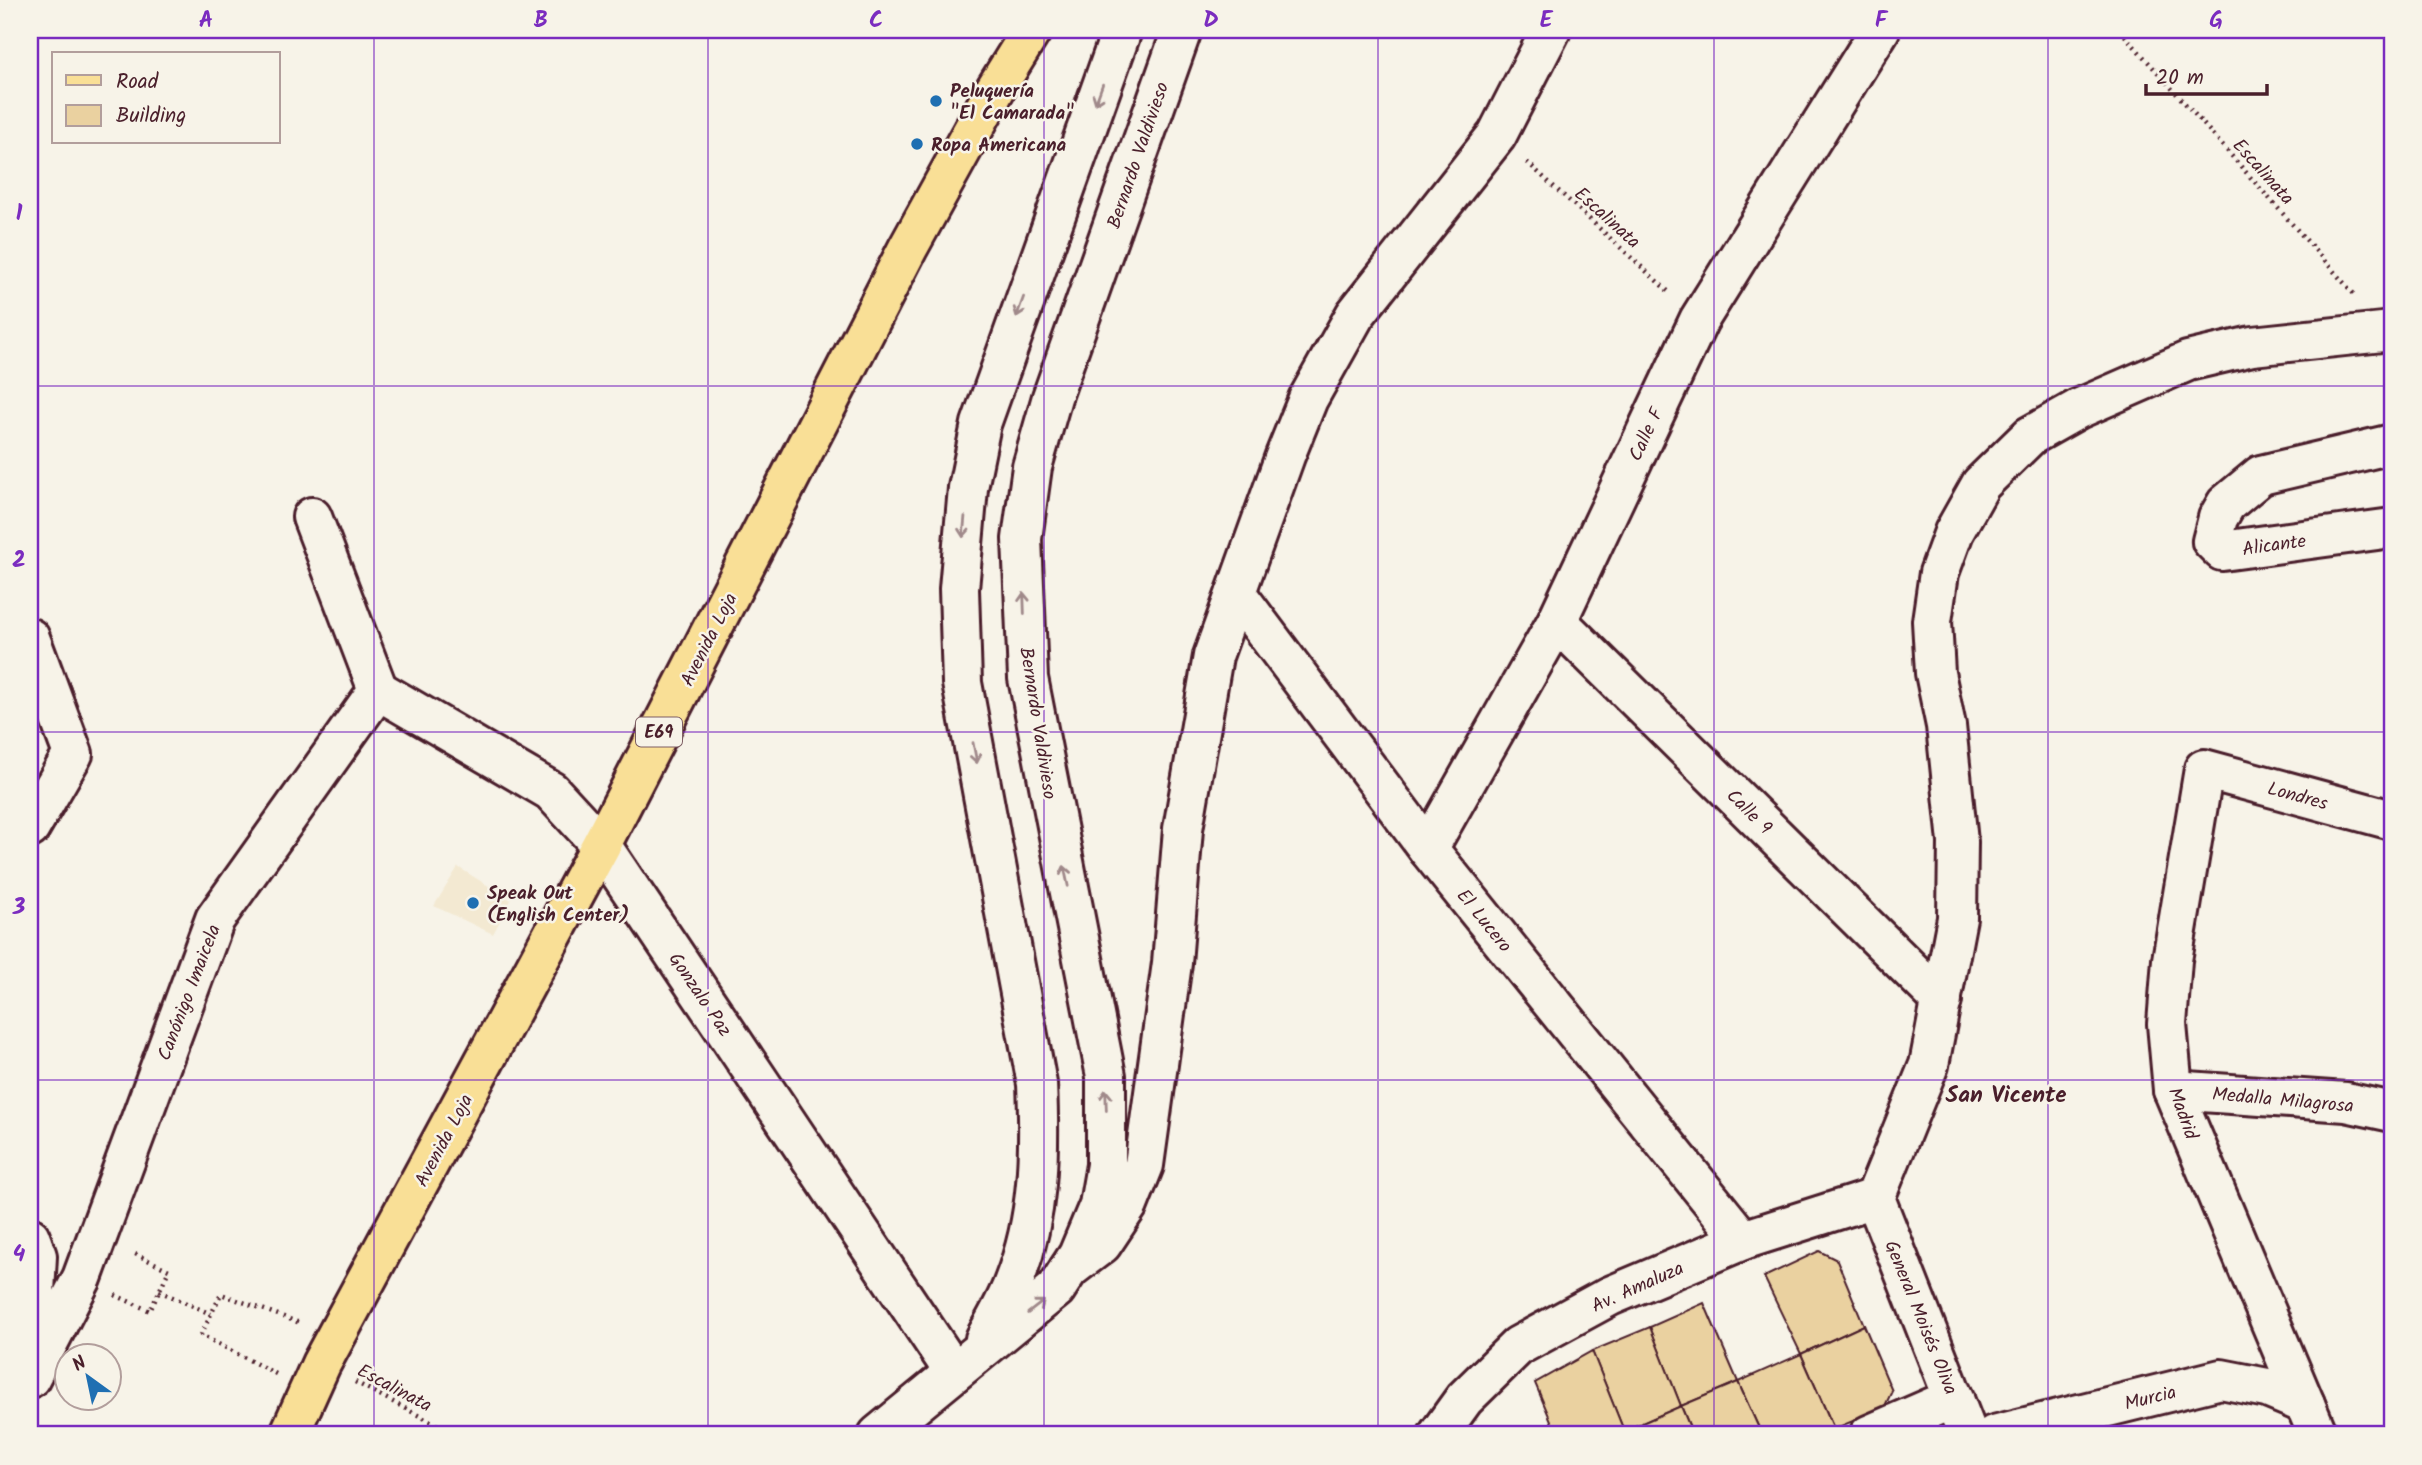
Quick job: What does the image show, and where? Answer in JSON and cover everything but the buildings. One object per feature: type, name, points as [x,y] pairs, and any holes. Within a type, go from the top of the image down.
[{"type":"main road","name":"Avenida Loja","points":[[289,1435],[323,1364],[601,845],[908,248],[996,88],[1032,30]]},
{"type":"street","name":"Bernardo Valdivieso","points":[[967,1359],[1014,1282],[1034,1207],[1040,1146],[1037,1084],[962,683],[959,589],[968,488],[981,424],[1003,356],[1122,30]]},
{"type":"street","name":"Bernardo Valdivieso","points":[[878,1435],[967,1359],[1042,1302],[1078,1255],[1099,1205],[1106,1165],[1106,1076],[1028,678],[1022,538],[1032,467],[1052,397],[1182,30]]},
{"type":"street","points":[[1069,1269],[1101,1244],[1128,1205],[1144,1164],[1172,963],[1183,829],[1213,656],[1308,399],[1355,315],[1497,135],[1551,30]]},
{"type":"street","name":"Calle F","points":[[1428,849],[1557,621],[1699,320],[1880,30]]},
{"type":"street","points":[[1875,1198],[1929,1065],[1957,918],[1958,842],[1946,726],[1935,673],[1932,621],[1939,573],[1954,532],[1981,484],[2030,436],[2078,409],[2188,360],[2252,346],[2390,325]]},
{"type":"street","name":"Alicante","points":[[2392,444],[2261,475],[2226,504],[2218,518],[2212,541],[2222,551],[2392,528]]},
{"type":"street","points":[[312,517],[378,690]]},
{"type":"street","name":"El Lucero","points":[[1236,593],[1428,849],[1743,1240]]},
{"type":"street","name":"Calle 9","points":[[1557,621],[1942,1001]]},
{"type":"street","points":[[30,638],[73,754],[30,828]]},
{"type":"street","name":"Gonzalo Paz","points":[[378,690],[551,791],[601,845],[967,1359]]},
{"type":"street","name":"Canónigo Imaicela","points":[[30,1377],[82,1279],[215,919],[378,690]]},
{"type":"street","name":"Londres","points":[[2204,769],[2392,820]]},
{"type":"street","name":"Madrid","points":[[2204,769],[2172,960],[2167,1024],[2173,1090],[2312,1419]]},
{"type":"street","name":"Medalla Milagrosa","points":[[2173,1090],[2346,1102],[2392,1112]]},
{"type":"street","name":"Av. Amaluza","points":[[1438,1435],[1464,1399],[1518,1346],[1610,1296],[1743,1240],[1875,1198]]},
{"type":"street","name":"General Moisés Oliva","points":[[1875,1198],[1968,1435]]},
{"type":"street","points":[[30,1237],[37,1256],[30,1377]]},
{"type":"street","name":"Murcia","points":[[1994,1435],[2221,1379],[2267,1388],[2312,1419]]},
{"type":"street","points":[[1869,1435],[1954,1398]]},
{"type":"path","name":"Escalinata","points":[[2120,30],[2390,325]]},
{"type":"path","name":"Escalinata","points":[[1497,135],[1699,320]]},
{"type":"path","points":[[150,1311],[169,1270]]},
{"type":"path","points":[[159,1292],[211,1314]]},
{"type":"path","points":[[220,1294],[323,1364],[201,1335],[220,1294]]},
{"type":"path","name":"Escalinata","points":[[323,1364],[456,1435]]},
{"type":"shaded area","name":"Speak Out (English Center)","points":[[458,867],[511,900],[493,934],[434,906]]},
{"type":"place","name":"Peluquería \"El Camarada\"","points":[[936,101]]},
{"type":"place","name":"Ropa Americana","points":[[917,144]]},
{"type":"place","name":"Speak Out (English Center)","points":[[473,903]]},
{"type":"district","name":"San Vicente","points":[[2006,1094]]}]
